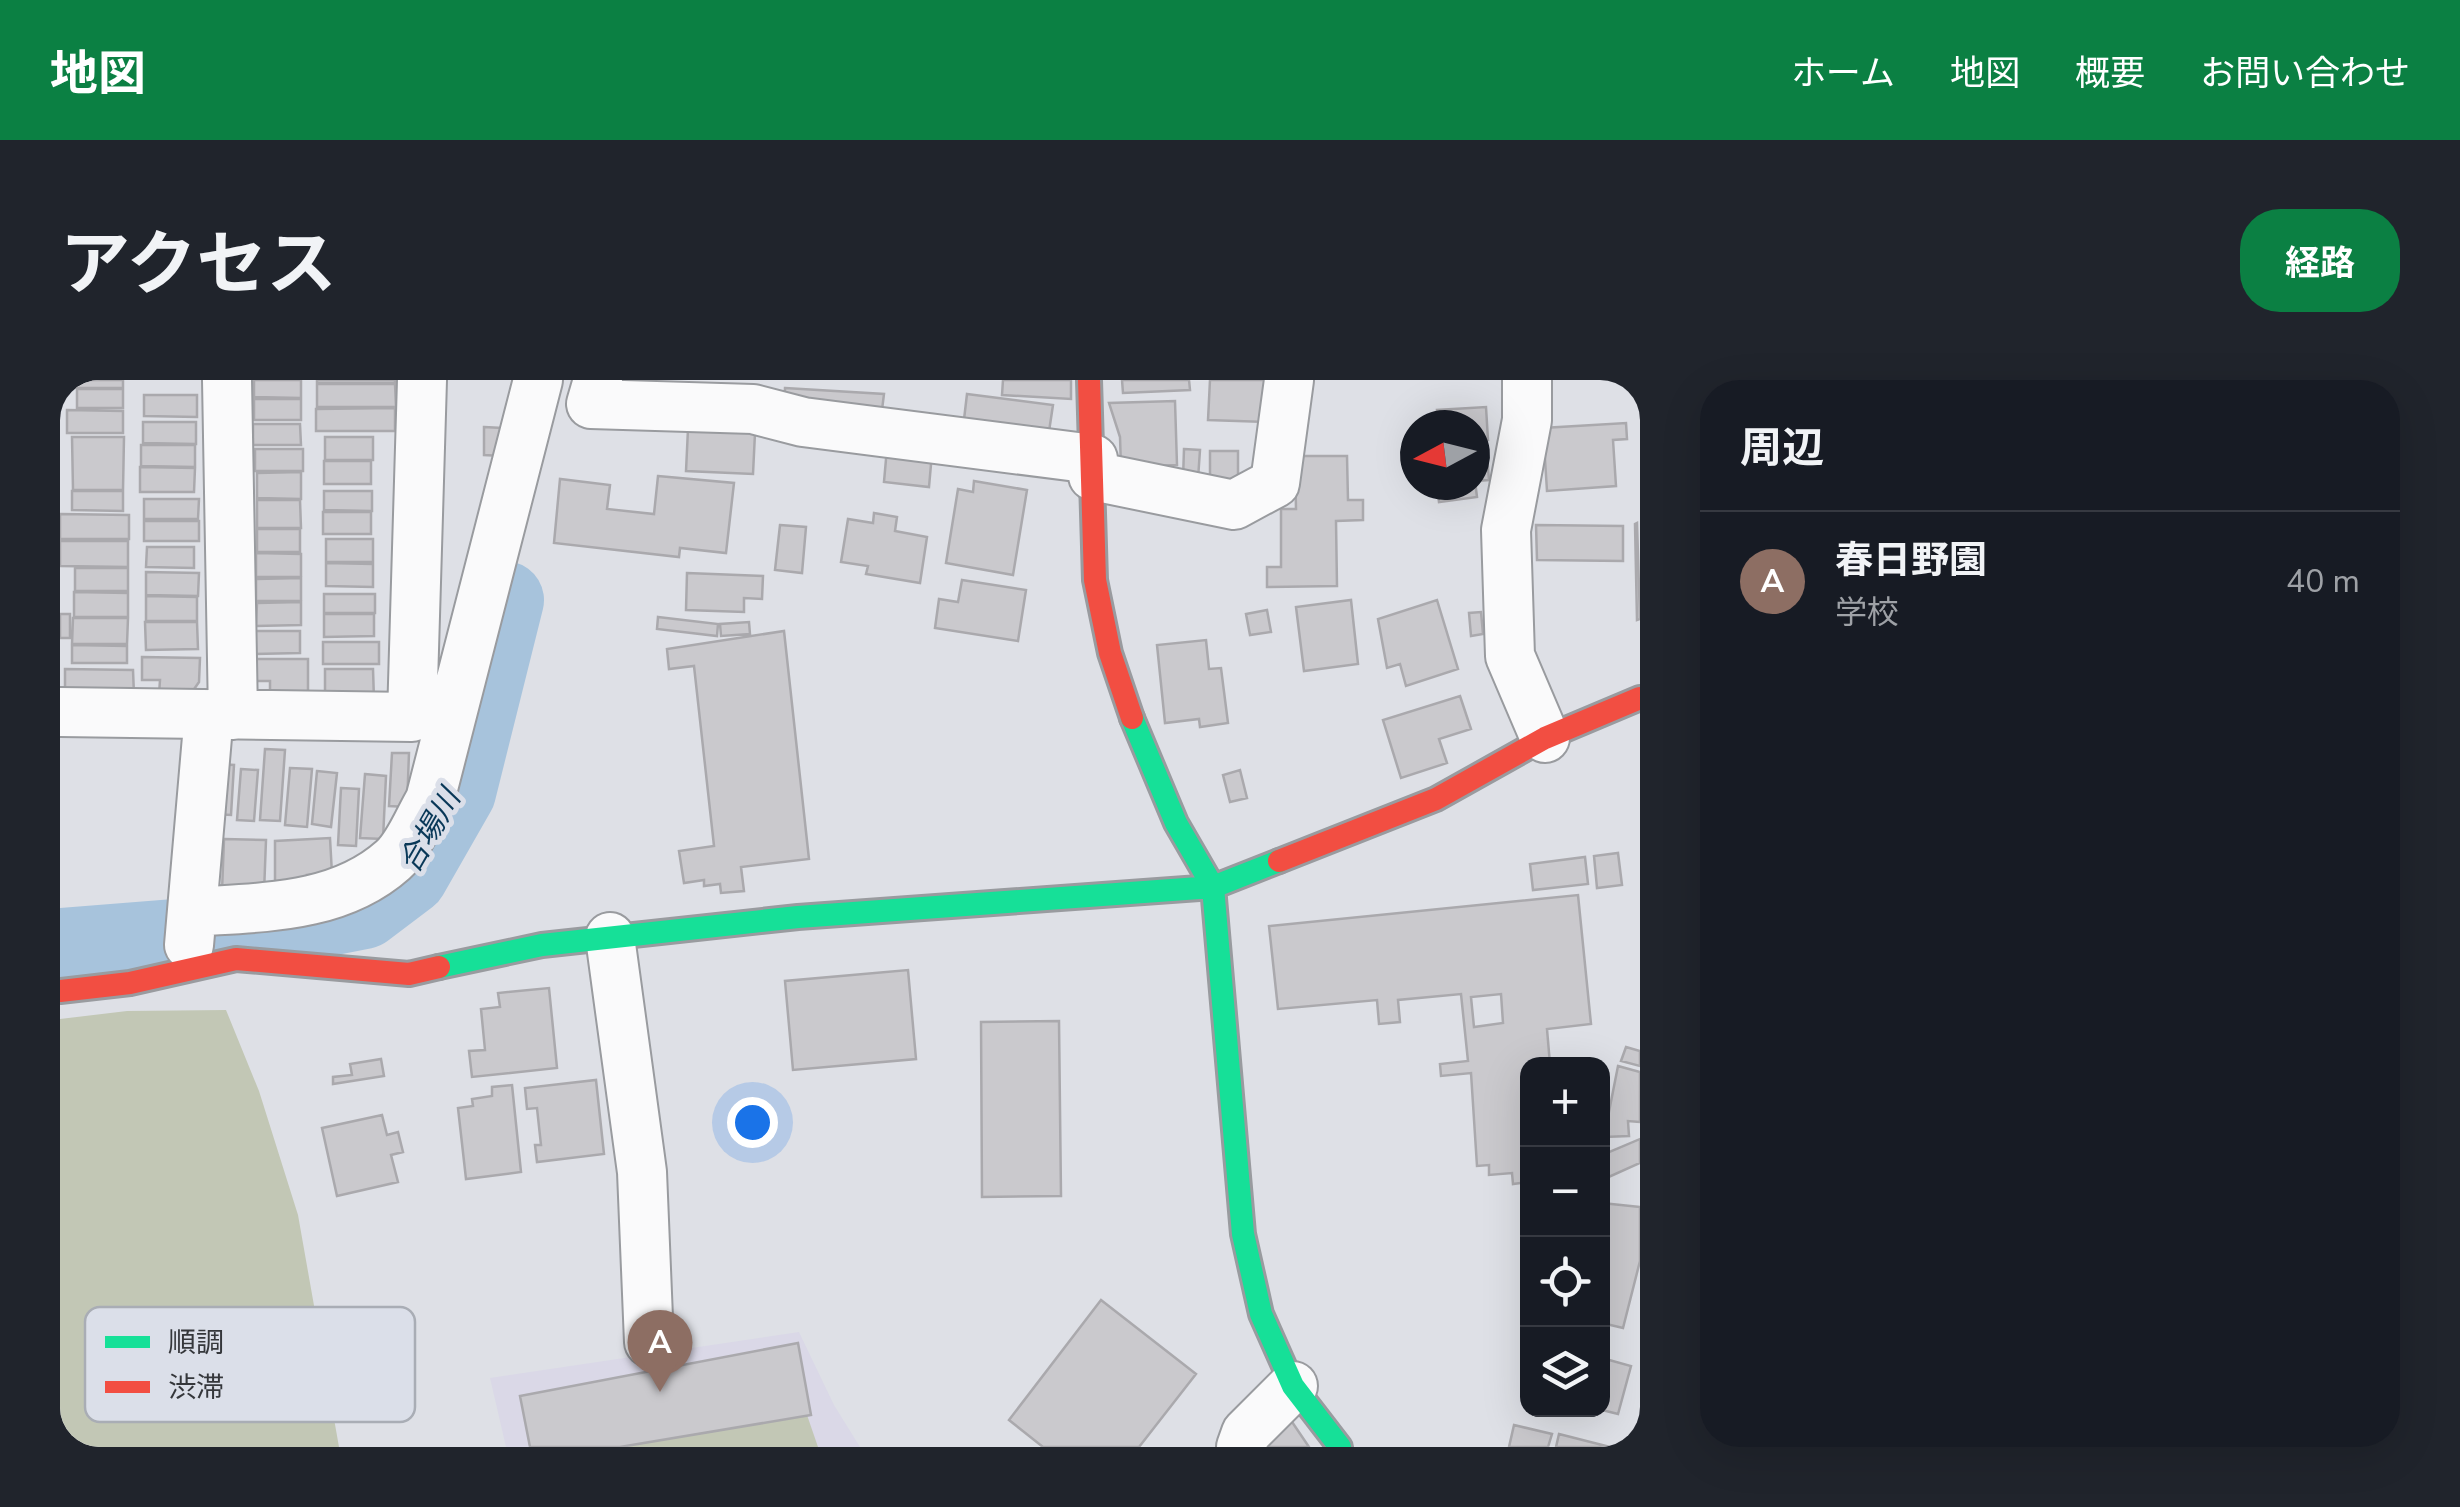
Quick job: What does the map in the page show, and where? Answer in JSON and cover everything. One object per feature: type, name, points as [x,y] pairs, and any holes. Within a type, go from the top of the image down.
[{"type":"street","points":[[190,938],[221,715],[226,380]]},
{"type":"street","points":[[60,712],[412,716],[422,380]]},
{"type":"street","points":[[1089,380],[1095,581],[1110,657],[1190,854],[1214,886],[1243,1234],[1261,1314],[1293,1386],[1340,1447]]},
{"type":"street","points":[[60,991],[190,938],[337,895],[395,859],[430,800],[562,399],[753,409],[804,422],[1093,467],[1234,505],[1276,484],[1288,380]]},
{"type":"street","points":[[1527,380],[1527,420],[1506,530],[1510,656],[1545,738]]},
{"type":"street","points":[[190,938],[236,959],[408,974],[542,945],[610,937],[798,917],[1214,886],[1436,799],[1545,738],[1640,698]]},
{"type":"street","points":[[610,937],[642,1172],[649,1342]]},
{"type":"street","points":[[1241,1447],[1246,1434],[1293,1386]]},
{"type":"shaded area","points":[[799,1332],[834,1405],[860,1447],[506,1447],[490,1378]]},
{"type":"green space","points":[[226,1010],[259,1091],[298,1215],[314,1307],[85,1307],[85,1422],[335,1422],[339,1447],[60,1447],[60,1019],[127,1011]]},
{"type":"green space","points":[[807,1415],[818,1447],[623,1447],[624,1446]]},
{"type":"building","points":[[71,380],[123,380],[123,388],[77,388]]},
{"type":"building","points":[[254,380],[301,380],[301,398],[254,397]]},
{"type":"building","points":[[395,380],[395,383],[317,383]]},
{"type":"building","points":[[1003,380],[1071,380],[1071,399],[1002,395]]},
{"type":"building","points":[[1122,380],[1189,380],[1190,390],[1123,393]]},
{"type":"building","points":[[1210,380],[1268,380],[1266,422],[1208,420]]},
{"type":"building","points":[[317,384],[395,384],[396,407],[317,407]]},
{"type":"building","points":[[785,388],[884,394],[882,410],[784,404]]},
{"type":"building","points":[[77,389],[123,389],[123,408],[77,408]]},
{"type":"building","points":[[967,394],[1053,405],[1048,438],[963,428]]},
{"type":"building","points":[[144,395],[197,395],[197,417],[144,416]]},
{"type":"building","points":[[254,399],[301,399],[301,420],[254,420]]},
{"type":"building","points":[[1175,401],[1177,465],[1121,467],[1120,437],[1109,403]]},
{"type":"building","points":[[1486,407],[1486,410],[1437,410]]},
{"type":"building","points":[[395,408],[395,431],[316,431],[316,409]]},
{"type":"building","points":[[67,410],[123,411],[123,433],[67,433]]},
{"type":"building","points":[[143,422],[196,422],[196,444],[143,443]]},
{"type":"building","points":[[1626,423],[1627,439],[1613,440],[1616,486],[1547,491],[1543,428]]},
{"type":"building","points":[[253,424],[300,424],[301,445],[253,445]]},
{"type":"building","points":[[484,427],[502,428],[502,456],[484,455]]},
{"type":"building","points":[[688,429],[755,433],[753,474],[686,471]]},
{"type":"building","points":[[72,437],[124,437],[123,490],[73,490]]},
{"type":"building","points":[[325,437],[373,437],[373,460],[325,460]]},
{"type":"building","points":[[141,445],[195,445],[195,467],[141,466]]},
{"type":"building","points":[[887,448],[932,453],[929,487],[884,482]]},
{"type":"building","points":[[255,449],[303,449],[303,471],[255,471]]},
{"type":"building","points":[[1184,449],[1200,450],[1198,479],[1183,479]]},
{"type":"building","points":[[1210,451],[1238,451],[1238,484],[1210,484]]},
{"type":"building","points":[[1295,456],[1347,456],[1348,500],[1363,500],[1363,520],[1336,521],[1337,586],[1267,587],[1267,567],[1281,567],[1281,509],[1296,509]]},
{"type":"building","points":[[324,461],[371,461],[371,484],[324,484]]},
{"type":"building","points":[[140,467],[195,468],[194,492],[140,492]]},
{"type":"building","points":[[301,472],[301,499],[257,498],[257,473]]},
{"type":"building","points":[[658,476],[734,483],[726,553],[680,548],[679,557],[554,543],[560,479],[610,485],[607,509],[654,514]]},
{"type":"building","points":[[974,481],[1027,490],[1013,575],[946,563],[958,489],[973,492]]},
{"type":"building","points":[[72,491],[123,491],[123,511],[72,510]]},
{"type":"building","points":[[324,491],[372,491],[372,511],[324,510]]},
{"type":"building","points":[[144,499],[199,499],[198,519],[144,519]]},
{"type":"building","points":[[257,500],[300,500],[301,528],[257,528]]},
{"type":"building","points":[[323,512],[371,512],[371,534],[323,534]]},
{"type":"building","points":[[874,513],[897,517],[895,531],[927,537],[920,583],[866,574],[868,566],[841,562],[848,519],[873,523]]},
{"type":"building","points":[[60,514],[129,515],[129,539],[60,539]]},
{"type":"building","points":[[144,521],[199,521],[199,541],[144,541]]},
{"type":"building","points":[[1635,524],[1640,619],[1637,620]]},
{"type":"building","points":[[780,525],[806,527],[802,573],[775,570]]},
{"type":"building","points":[[1536,525],[1623,526],[1623,561],[1537,560]]},
{"type":"building","points":[[257,529],[300,529],[300,552],[257,552]]},
{"type":"building","points":[[326,539],[373,539],[373,562],[326,562]]},
{"type":"building","points":[[60,541],[128,541],[128,567],[60,566]]},
{"type":"building","points":[[147,547],[194,547],[194,568],[146,567]]},
{"type":"building","points":[[256,553],[301,554],[301,577],[256,577]]},
{"type":"building","points":[[326,563],[373,564],[373,587],[326,586]]},
{"type":"building","points":[[75,568],[128,568],[128,591],[75,591]]},
{"type":"building","points":[[146,572],[199,573],[198,596],[146,595]]},
{"type":"building","points":[[687,573],[763,576],[762,599],[744,598],[744,612],[686,610]]},
{"type":"building","points":[[301,578],[301,601],[256,601],[256,579]]},
{"type":"building","points":[[962,580],[1026,590],[1018,641],[935,628],[939,599],[958,602]]},
{"type":"building","points":[[74,592],[128,593],[128,617],[74,617]]},
{"type":"building","points":[[324,594],[375,594],[375,613],[324,613]]},
{"type":"building","points":[[146,596],[197,597],[197,621],[146,621]]},
{"type":"building","points":[[1351,600],[1358,664],[1304,671],[1296,607]]},
{"type":"building","points":[[1437,600],[1458,669],[1406,686],[1400,664],[1387,668],[1378,619]]},
{"type":"building","points":[[301,602],[301,625],[256,626],[257,603]]},
{"type":"building","points":[[1267,610],[1271,632],[1250,635],[1246,614]]},
{"type":"building","points":[[1481,612],[1483,634],[1471,636],[1469,613]]},
{"type":"building","points":[[60,614],[70,614],[70,638],[60,638]]},
{"type":"building","points":[[324,614],[374,614],[374,636],[324,637]]},
{"type":"building","points":[[658,617],[718,624],[717,636],[657,629]]},
{"type":"building","points":[[73,618],[128,618],[127,644],[72,644]]},
{"type":"building","points":[[145,622],[197,622],[198,649],[146,650]]},
{"type":"building","points":[[749,622],[750,634],[721,636],[720,624]]},
{"type":"building","points":[[249,631],[300,631],[300,653],[248,654]]},
{"type":"building","points":[[784,631],[809,859],[741,867],[744,891],[721,893],[720,884],[704,886],[704,880],[684,883],[679,851],[714,846],[694,666],[669,669],[667,649]]},
{"type":"building","points":[[1206,640],[1209,669],[1221,668],[1228,723],[1200,727],[1199,719],[1165,723],[1157,645]]},
{"type":"building","points":[[323,642],[379,642],[379,664],[323,664]]},
{"type":"building","points":[[72,645],[127,646],[127,663],[72,663]]},
{"type":"building","points":[[142,657],[200,658],[199,682],[190,695],[159,695],[160,680],[142,680]]},
{"type":"building","points":[[248,659],[308,659],[308,704],[270,704],[270,681],[249,681]]},
{"type":"building","points":[[65,669],[133,670],[134,695],[65,694]]},
{"type":"building","points":[[325,669],[373,669],[374,700],[325,700]]},
{"type":"building","points":[[1460,696],[1471,729],[1439,739],[1447,763],[1401,778],[1383,720]]},
{"type":"building","points":[[265,749],[285,750],[280,821],[260,820]]},
{"type":"building","points":[[392,753],[409,753],[407,807],[389,806]]},
{"type":"building","points":[[218,764],[234,765],[231,815],[215,814]]},
{"type":"building","points":[[290,768],[312,769],[307,827],[285,825]]},
{"type":"building","points":[[241,769],[258,770],[254,821],[237,820]]},
{"type":"building","points":[[1240,770],[1247,798],[1230,802],[1223,775]]},
{"type":"building","points":[[317,771],[337,773],[331,827],[312,824]]},
{"type":"building","points":[[365,774],[386,776],[383,839],[360,838]]},
{"type":"building","points":[[341,788],[359,789],[356,846],[338,845]]},
{"type":"building","points":[[330,838],[332,874],[307,875],[308,884],[275,890],[275,841]]},
{"type":"building","points":[[224,839],[266,840],[264,893],[222,891]]},
{"type":"building","points":[[1618,853],[1622,885],[1597,888],[1594,856]]},
{"type":"building","points":[[1585,857],[1588,884],[1533,890],[1530,864]]},
{"type":"building","points":[[1578,895],[1591,1024],[1547,1029],[1549,1057],[1520,1057],[1520,1183],[1513,1184],[1512,1173],[1489,1175],[1489,1165],[1477,1166],[1471,1073],[1441,1076],[1440,1064],[1468,1061],[1461,994],[1398,1000],[1400,1022],[1379,1024],[1377,1000],[1278,1009],[1269,926]],"holes":[[[1501,994],[1503,1023],[1474,1027],[1471,997]]]},
{"type":"building","points":[[908,970],[916,1059],[793,1070],[785,981]]},
{"type":"building","points":[[549,988],[557,1068],[472,1077],[469,1051],[485,1050],[481,1009],[500,1007],[498,993]]},
{"type":"building","points":[[1059,1021],[1061,1196],[982,1197],[981,1022]]},
{"type":"building","points":[[1626,1047],[1640,1051],[1640,1066],[1621,1061]]},
{"type":"building","points":[[381,1059],[384,1076],[333,1084],[333,1077],[352,1075],[350,1064]]},
{"type":"building","points":[[1618,1066],[1640,1072],[1640,1122],[1628,1121],[1629,1136],[1610,1137],[1610,1107]]},
{"type":"building","points":[[596,1080],[604,1154],[537,1162],[535,1145],[541,1145],[537,1108],[527,1109],[525,1088]]},
{"type":"building","points":[[512,1085],[521,1172],[466,1179],[458,1108],[473,1106],[472,1099],[492,1096],[492,1087]]},
{"type":"building","points":[[382,1115],[387,1135],[398,1132],[403,1152],[391,1155],[398,1182],[337,1196],[322,1128]]},
{"type":"building","points":[[1640,1139],[1640,1163],[1610,1176],[1610,1152]]},
{"type":"building","points":[[1610,1204],[1640,1207],[1640,1261],[1623,1328],[1610,1325]]},
{"type":"building","points":[[1101,1300],[1196,1374],[1139,1447],[1043,1447],[1009,1420]]},
{"type":"building","points":[[798,1343],[811,1415],[620,1447],[530,1447],[520,1396]]},
{"type":"building","points":[[1610,1360],[1631,1366],[1618,1414],[1610,1412]]},
{"type":"building","points":[[1286,1413],[1309,1447],[1255,1447]]},
{"type":"building","points":[[1514,1425],[1552,1434],[1548,1447],[1509,1447]]},
{"type":"building","points":[[1559,1434],[1610,1447],[1556,1447]]},
{"type":"waterway","name":"合場川","points":[[60,947],[252,932],[364,910],[409,876],[457,792],[505,600]]},
{"type":"traffic: fast","points":[[1132,718],[1176,823],[1213,887],[1243,1234],[1261,1314],[1293,1386],[1340,1447]]},
{"type":"traffic: fast","points":[[439,967],[542,945],[798,917],[1213,887],[1279,861]]},
{"type":"traffic: jam","points":[[1089,380],[1095,580],[1110,653],[1132,718]]},
{"type":"traffic: jam","points":[[1279,861],[1436,799],[1545,738],[1640,698]]},
{"type":"traffic: jam","points":[[60,991],[130,983],[236,959],[409,974],[439,967]]},
{"type":"place","name":"春日野園","points":[[660,1392]]}]
